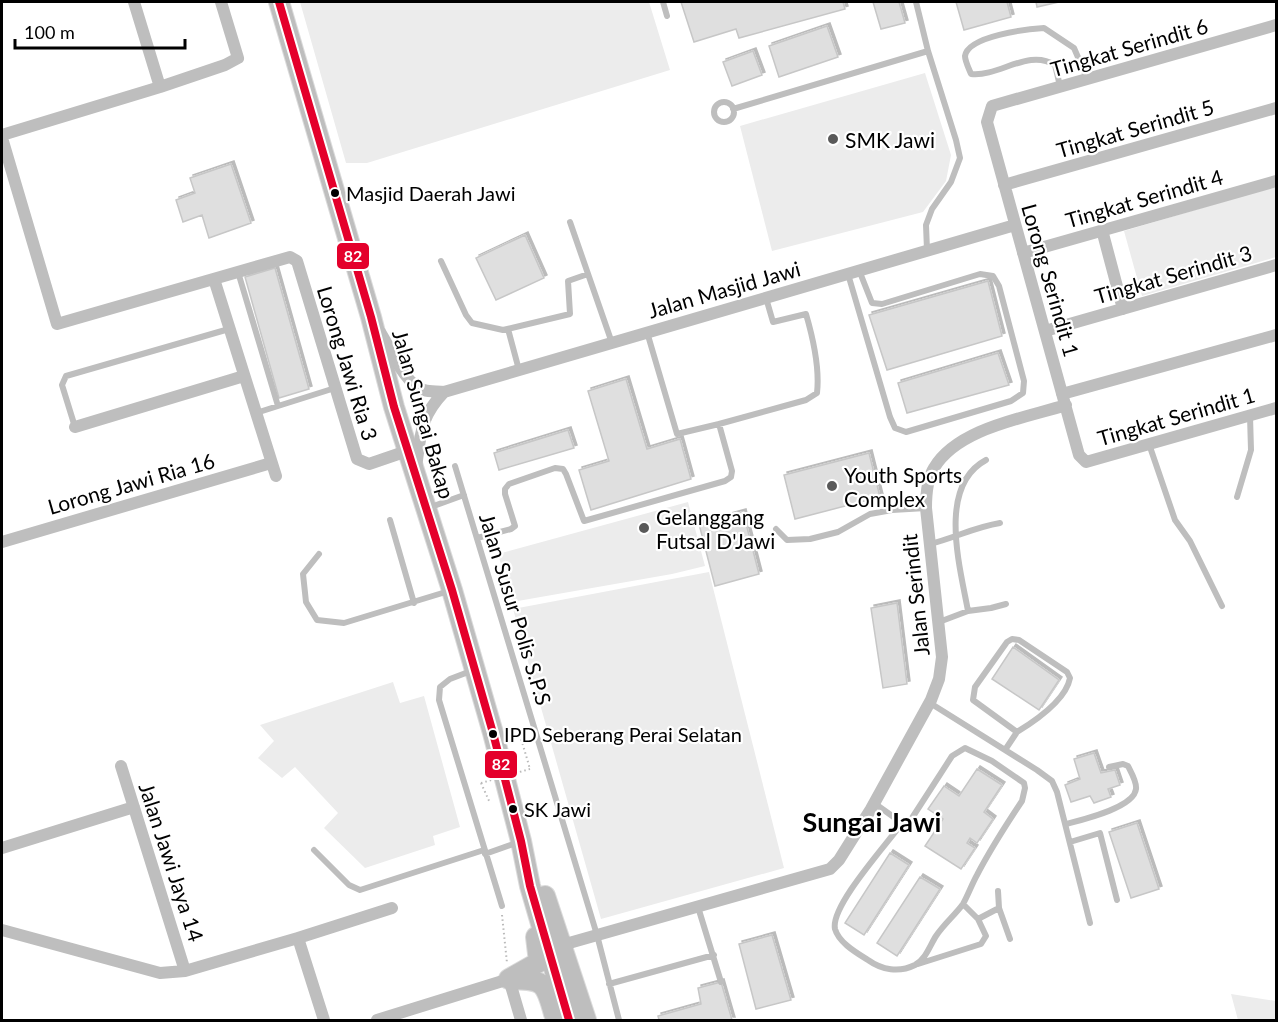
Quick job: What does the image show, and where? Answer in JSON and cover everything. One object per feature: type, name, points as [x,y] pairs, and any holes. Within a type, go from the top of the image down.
[{"type":"highway","name":"Jalan Sungai Bakap","points":[[279,2],[371,317],[407,451],[475,670],[521,841],[530,886],[586,1020]]},
{"type":"highway","name":"Jalan Sungai Bakap","points":[[521,841],[531,854],[555,947],[569,1020]]},
{"type":"highway","points":[[509,979],[539,962],[529,903],[530,886]]},
{"type":"highway","points":[[509,979],[534,980],[543,985],[556,1020]]},
{"type":"street","points":[[134,2],[160,87]]},
{"type":"street","points":[[222,2],[238,58],[225,65],[160,87],[2,137],[57,324],[238,272]]},
{"type":"street","name":"Tingkat Serindit 6","points":[[992,106],[1276,25]]},
{"type":"street","name":"Lorong Serindit 1","points":[[992,106],[987,122],[1079,455],[1086,462]]},
{"type":"street","name":"Tingkat Serindit 5","points":[[1004,185],[1276,108]]},
{"type":"street","name":"Tingkat Serindit 4","points":[[1023,253],[1276,181]]},
{"type":"street","name":"Jalan Masjid Jawi","points":[[371,317],[405,375],[414,385],[424,390],[444,392],[1015,225]]},
{"type":"street","points":[[1102,230],[1123,309]]},
{"type":"street","name":"Lorong Jawi Ria 3","points":[[238,272],[290,256],[297,261],[357,459],[369,464],[407,451]]},
{"type":"street","name":"Tingkat Serindit 3","points":[[1045,331],[1276,265]]},
{"type":"street","points":[[214,279],[276,476]]},
{"type":"street","name":"Jalan Serindit","points":[[555,947],[830,869],[839,860],[930,703],[939,680],[942,657],[929,544],[926,493],[934,468],[954,445],[987,429],[1064,400],[1276,334]]},
{"type":"street","points":[[75,427],[244,376]]},
{"type":"street","points":[[415,472],[425,417],[431,405],[444,392]]},
{"type":"street","name":"Tingkat Serindit 1","points":[[1086,462],[1276,408]]},
{"type":"street","name":"Lorong Jawi Ria 16","points":[[2,542],[272,463]]},
{"type":"street","name":"Jalan Jawi Jaya 14","points":[[121,766],[185,971]]},
{"type":"street","points":[[2,848],[134,807]]},
{"type":"street","points":[[2,930],[160,973],[185,971],[392,908]]},
{"type":"street","points":[[298,938],[324,1020]]},
{"type":"street","points":[[377,1020],[412,1015],[509,979],[521,1020]]},
{"type":"lane","points":[[663,2],[667,16]]},
{"type":"lane","points":[[915,2],[960,158],[951,182],[932,209],[926,225],[927,250]]},
{"type":"lane","points":[[1060,87],[1055,65],[1046,59],[1037,58],[986,73],[971,74],[965,58],[968,48],[976,42],[1025,30],[1044,28],[1074,48],[1087,79]]},
{"type":"lane","points":[[733,109],[928,51]]},
{"type":"lane","points":[[570,222],[612,343]]},
{"type":"lane","points":[[441,261],[472,324],[503,330],[570,314],[568,281],[588,274]]},
{"type":"lane","points":[[238,272],[278,406]]},
{"type":"lane","points":[[854,272],[872,303],[882,304],[980,274],[993,276],[999,286],[1024,381],[1023,393],[1011,401],[906,432],[895,428],[890,417],[854,272]]},
{"type":"lane","points":[[647,332],[677,434],[806,400],[817,393],[819,382],[812,334],[806,314],[773,322],[765,298]]},
{"type":"lane","points":[[75,427],[62,385],[66,376],[230,328]]},
{"type":"lane","points":[[508,329],[519,370]]},
{"type":"lane","points":[[256,413],[335,388]]},
{"type":"lane","points":[[1237,497],[1251,450],[1250,416]]},
{"type":"lane","points":[[477,538],[512,529],[515,526],[505,494],[505,489],[509,484],[555,468],[563,469],[566,474],[584,521],[725,481],[731,477],[732,471],[719,424]]},
{"type":"lane","points":[[1149,444],[1175,520],[1190,541],[1222,606]]},
{"type":"lane","points":[[968,611],[955,537],[959,494],[968,474],[976,465],[986,460]]},
{"type":"lane","name":"Jalan Susur Polis S.P.S","points":[[455,466],[597,935],[619,1020]]},
{"type":"lane","points":[[426,508],[464,495]]},
{"type":"lane","points":[[776,529],[787,540],[810,539],[838,531],[870,514],[926,508]]},
{"type":"lane","points":[[390,520],[414,603]]},
{"type":"lane","points":[[929,544],[955,537],[979,526],[1000,523]]},
{"type":"lane","points":[[319,554],[303,574],[306,602],[317,620],[344,623],[452,590]]},
{"type":"lane","points":[[939,621],[968,611],[1006,604]]},
{"type":"lane","points":[[1005,750],[1017,732],[1044,714],[1057,701],[1069,684],[1070,678],[1067,672],[1018,640],[1012,639],[1007,642],[975,687],[973,700],[1017,732]]},
{"type":"lane","points":[[475,670],[450,679],[440,687],[439,699],[502,906]]},
{"type":"lane","points":[[930,703],[1052,781],[1066,824],[1090,923]]},
{"type":"lane","points":[[916,964],[963,904],[977,874],[1022,801],[1025,788],[1024,783],[992,760],[965,748],[952,756],[912,818],[902,823],[855,884],[840,909],[835,929],[841,939],[854,951],[876,966],[893,971],[916,964],[981,944],[986,936],[978,919],[963,904]]},
{"type":"lane","points":[[1066,824],[1112,810],[1134,795],[1136,787],[1128,766],[1123,764],[1109,767]]},
{"type":"lane","points":[[874,803],[902,823]]},
{"type":"lane","points":[[1070,842],[1100,833],[1117,900]]},
{"type":"lane","points":[[314,850],[349,885],[360,890],[521,841]]},
{"type":"lane","points":[[998,891],[999,908],[1010,939]]},
{"type":"lane","points":[[698,906],[721,982]]},
{"type":"lane","points":[[978,919],[999,908]]},
{"type":"lane","points":[[609,984],[714,955]]},
{"type":"path","points":[[490,803],[481,783],[530,769],[520,735]]},
{"type":"path","points":[[502,906],[509,979]]},
{"type":"shaded area","points":[[300,2],[649,2],[670,70],[367,163],[346,163]]},
{"type":"shaded area","points":[[925,73],[951,155],[946,181],[923,212],[772,251],[740,126]]},
{"type":"shaded area","points":[[1276,186],[1276,257],[1142,296],[1124,231]]},
{"type":"shaded area","name":"Gelanggang Futsal D'Jawi","points":[[688,502],[705,566],[672,574],[512,602],[498,554]]},
{"type":"shaded area","points":[[709,572],[784,868],[601,919],[513,609]]},
{"type":"shaded area","points":[[393,682],[400,703],[424,696],[460,827],[433,836],[435,845],[365,868],[324,828],[338,813],[295,767],[282,778],[258,758],[274,741],[260,725]]},
{"type":"shaded area","points":[[1231,994],[1276,1001],[1276,1020],[1238,1020]]},
{"type":"building","points":[[681,2],[843,2],[845,9],[739,38],[736,29],[694,42]]},
{"type":"building","points":[[873,2],[899,2],[905,23],[881,29]]},
{"type":"building","points":[[956,2],[1007,2],[1011,17],[964,30]]},
{"type":"building","points":[[1036,2],[1059,2],[1037,7]]},
{"type":"building","points":[[827,26],[838,57],[779,77],[769,46]]},
{"type":"building","points":[[753,51],[762,75],[732,86],[723,62]]},
{"type":"building","points":[[231,164],[251,223],[209,238],[202,215],[183,222],[176,200],[195,193],[190,178]]},
{"type":"building","points":[[525,235],[544,278],[496,300],[476,258]]},
{"type":"building","points":[[275,268],[309,389],[279,398],[245,277]]},
{"type":"building","points":[[988,281],[1002,336],[887,370],[869,315]]},
{"type":"building","points":[[998,353],[1009,385],[907,413],[898,383]]},
{"type":"building","points":[[626,379],[647,449],[680,439],[691,479],[591,510],[579,470],[609,461],[588,391]]},
{"type":"building","points":[[568,430],[574,448],[499,470],[494,453]]},
{"type":"building","name":"Youth Sports Complex","points":[[869,453],[880,497],[795,519],[784,475]]},
{"type":"building","points":[[743,512],[759,574],[715,586],[699,524]]},
{"type":"building","points":[[897,603],[907,684],[883,688],[871,608]]},
{"type":"building","points":[[1013,647],[1059,680],[1039,710],[992,679]]},
{"type":"building","points":[[1094,753],[1101,773],[1115,770],[1120,785],[1108,789],[1111,797],[1094,803],[1090,796],[1071,802],[1065,785],[1080,779],[1074,759]]},
{"type":"building","points":[[977,769],[1002,785],[984,812],[993,819],[977,843],[970,838],[967,843],[975,848],[961,869],[925,846],[943,819],[928,809],[944,786],[959,796]]},
{"type":"building","points":[[1137,823],[1159,889],[1131,898],[1109,832]]},
{"type":"building","points":[[890,853],[909,865],[864,935],[845,923]]},
{"type":"building","points":[[920,877],[940,889],[897,956],[877,943]]},
{"type":"building","points":[[772,935],[791,1000],[756,1009],[739,944]]},
{"type":"building","points":[[721,982],[732,1020],[659,1020],[658,1016],[701,1004],[698,988]]},
{"type":"transit line","name":"82","points":[[279,2],[371,317],[394,407],[452,590],[493,733],[521,841],[530,886],[569,1020]]},
{"type":"place","name":"SMK Jawi","points":[[833,139]]},
{"type":"place","name":"Masjid Daerah Jawi","points":[[335,193]]},
{"type":"place","name":"Youth Sports Complex","points":[[832,486]]},
{"type":"place","name":"Gelanggang Futsal D'Jawi","points":[[644,528]]},
{"type":"place","name":"IPD Seberang Perai Selatan","points":[[493,734]]},
{"type":"place","name":"SK Jawi","points":[[513,809]]},
{"type":"district","name":"Sungai Jawi","points":[[872,821]]}]
